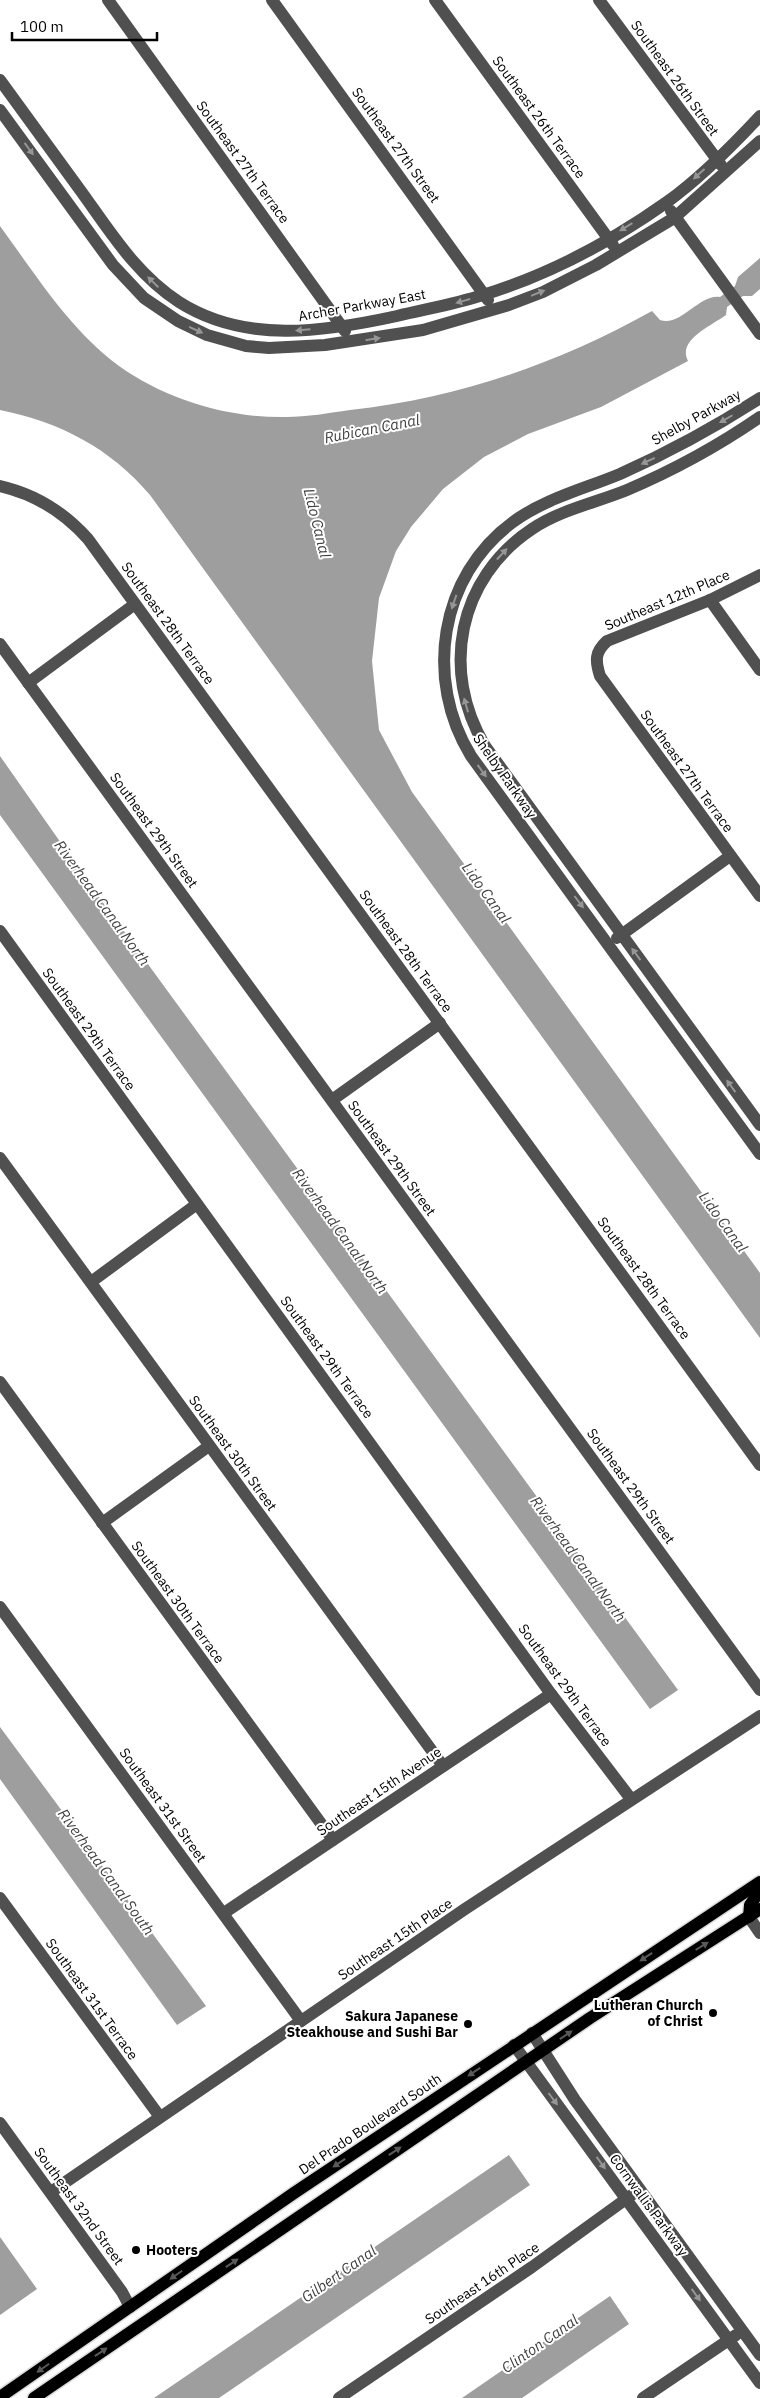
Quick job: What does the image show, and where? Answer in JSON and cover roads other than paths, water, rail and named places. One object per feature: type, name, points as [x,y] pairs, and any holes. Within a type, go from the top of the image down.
[{"type":"main road","name":"Del Prado Boulevard South","points":[[0,2397],[514,2045],[760,1882]]},
{"type":"main road","points":[[749,1917],[750,1905],[760,1891]]},
{"type":"main road","points":[[34,2398],[543,2050],[760,1909]]},
{"type":"main road","points":[[119,2340],[130,2307]]},
{"type":"street","name":"Southeast 27th Terrace","points":[[108,0],[343,326],[351,342]]},
{"type":"street","name":"Southeast 27th Street","points":[[272,0],[485,294],[493,310]]},
{"type":"street","name":"Southeast 26th Terrace","points":[[435,0],[609,238],[617,252]]},
{"type":"street","name":"Southeast 26th Street","points":[[599,0],[727,172]]},
{"type":"street","name":"Archer Parkway East","points":[[0,80],[124,251],[169,295],[208,317],[252,329],[289,332],[343,326],[457,302],[485,294],[541,273],[609,238],[668,202],[760,116]]},
{"type":"street","points":[[0,110],[114,265],[139,294],[164,313],[207,335],[246,346],[283,348],[351,342],[422,330],[493,310],[550,288],[617,252],[674,218],[760,141]]},
{"type":"street","points":[[668,202],[674,218],[760,334]]},
{"type":"street","name":"Shelby Parkway","points":[[760,398],[692,439],[648,462],[525,513],[504,528],[478,556],[454,600],[445,636],[443,661],[444,685],[449,708],[458,732],[471,756],[760,1154]]},
{"type":"street","name":"Shelby Parkway","points":[[760,417],[712,448],[664,473],[560,514],[533,528],[511,545],[492,566],[478,586],[468,608],[462,632],[460,656],[461,682],[468,710],[485,746],[760,1125]]},
{"type":"street","name":"Southeast 28th Terrace","points":[[0,486],[34,497],[66,518],[88,539],[760,1465]]},
{"type":"street","name":"Southeast 12th Place","points":[[595,661],[598,649],[607,641],[710,600],[760,574]]},
{"type":"street","points":[[710,600],[760,670]]},
{"type":"street","points":[[28,683],[135,604]]},
{"type":"street","name":"Southeast 29th Street","points":[[0,644],[760,1690]]},
{"type":"street","name":"Southeast 27th Terrace","points":[[595,661],[600,676],[760,896]]},
{"type":"street","points":[[471,756],[485,746]]},
{"type":"street","points":[[609,944],[730,856]]},
{"type":"street","name":"Southeast 29th Terrace","points":[[0,931],[551,1694],[631,1800]]},
{"type":"street","points":[[332,1100],[440,1023]]},
{"type":"street","name":"Southeast 30th Street","points":[[0,1158],[443,1766]]},
{"type":"street","points":[[91,1282],[197,1204]]},
{"type":"street","name":"Southeast 30th Terrace","points":[[0,1382],[333,1840]]},
{"type":"street","points":[[102,1523],[209,1446]]},
{"type":"street","name":"Southeast 31st Street","points":[[0,1607],[301,2021]]},
{"type":"street","name":"Southeast 15th Avenue","points":[[224,1913],[551,1694]]},
{"type":"street","name":"Southeast 15th Place","points":[[52,2192],[301,2021],[760,1716]]},
{"type":"street","name":"Southeast 31st Terrace","points":[[0,1898],[160,2117]]},
{"type":"street","points":[[749,1917],[760,1933]]},
{"type":"street","name":"Cornwallis Parkway","points":[[532,2033],[575,2100],[760,2355]]},
{"type":"street","name":"Cornwallis Parkway","points":[[514,2045],[760,2382]]},
{"type":"street","name":"Southeast 32nd Street","points":[[0,2123],[52,2192],[122,2292],[130,2307]]},
{"type":"street","name":"Southeast 16th Place","points":[[339,2398],[532,2267],[639,2189]]},
{"type":"street","points":[[643,2398],[742,2330]]},
{"type":"water","points":[[0,226],[40,282],[69,318],[84,335],[119,366],[157,388],[198,405],[242,414],[286,417],[310,416],[429,397],[506,376],[580,347],[652,311],[660,320],[668,321],[675,319],[705,300],[712,297],[720,297],[735,286],[738,277],[760,258],[760,289],[752,296],[743,296],[727,307],[726,315],[691,340],[686,353],[688,361],[601,407],[528,434],[484,457],[443,489],[411,527],[396,551],[379,598],[372,661],[379,730],[412,792],[760,1273],[760,1338],[150,495],[135,478],[118,464],[82,439],[43,422],[0,410]]},
{"type":"water","name":"Riverhead Canal North","points":[[0,756],[96,893],[678,1690],[650,1709],[0,815]]},
{"type":"water","name":"Riverhead Canal South","points":[[0,1727],[206,2006],[177,2025],[0,1779]]},
{"type":"water","name":"Gilbert Canal","points":[[509,2155],[530,2185],[219,2398],[154,2398]]},
{"type":"water","points":[[0,2237],[37,2289],[0,2315]]},
{"type":"water","points":[[610,2296],[629,2324],[522,2398],[462,2398]]},
{"type":"place","name":"Lutheran Church of Christ","points":[[713,2013]]},
{"type":"place","name":"Sakura Japanese Steakhouse and Sushi Bar","points":[[468,2024]]},
{"type":"place","name":"Hooters","points":[[136,2250]]},
{"type":"water label","name":"Rubican Canal","points":[[372,429]]},
{"type":"water label","name":"Lido Canal","points":[[317,523]]},
{"type":"water label","name":"Lido Canal","points":[[486,893]]},
{"type":"water label","name":"Lido Canal","points":[[723,1222]]},
{"type":"water label","name":"Clinton Canal","points":[[540,2344]]}]
